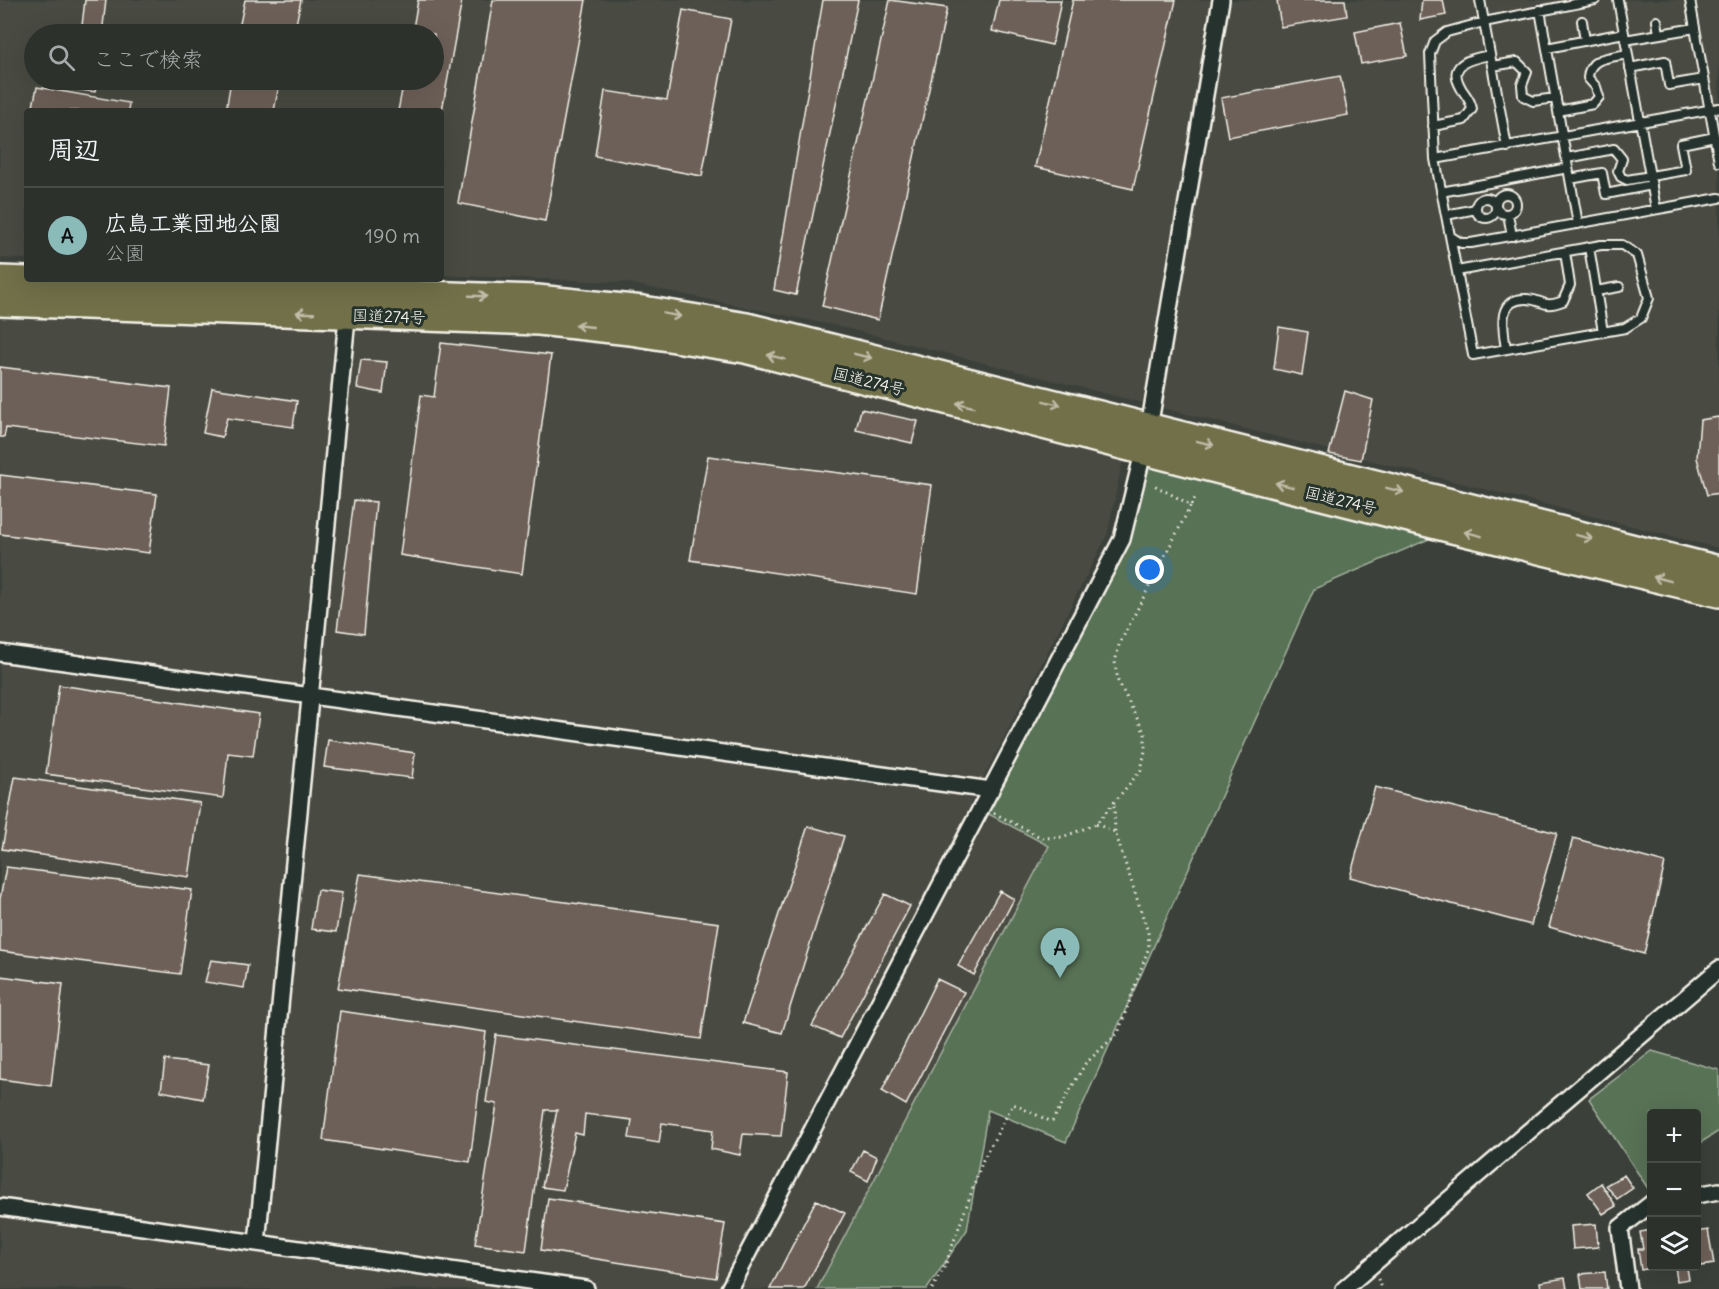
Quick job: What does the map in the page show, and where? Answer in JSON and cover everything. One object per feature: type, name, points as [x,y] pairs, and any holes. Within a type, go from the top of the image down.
[{"type":"highway","name":"国道274号","points":[[0,280],[24,282]]},
{"type":"highway","name":"国道274号","points":[[30,282],[348,303]]},
{"type":"highway","name":"国道274号","points":[[0,302],[348,303],[537,299],[643,310],[747,327],[1147,439],[1452,529],[1719,593]]},
{"type":"highway","name":"国道274号","points":[[1147,439],[1719,570]]},
{"type":"street","points":[[729,1289],[1122,539],[1147,439],[1221,0]]},
{"type":"street","points":[[257,1243],[348,303]]},
{"type":"street","points":[[0,653],[992,790]]},
{"type":"street","points":[[1344,1289],[1719,969]]},
{"type":"street","points":[[1701,1194],[1719,1191]]},
{"type":"street","points":[[0,1207],[586,1289]]},
{"type":"street","points":[[1628,1289],[1620,1228],[1647,1207]]},
{"type":"lane","points":[[1480,0],[1507,147]]},
{"type":"lane","points":[[1457,271],[1589,247],[1622,245],[1637,255],[1647,288],[1648,298],[1641,318],[1624,328],[1473,355],[1435,159],[1430,54],[1435,41],[1447,32],[1484,22],[1595,0]]},
{"type":"lane","points":[[1618,0],[1656,209]]},
{"type":"lane","points":[[1690,0],[1719,162]]},
{"type":"lane","points":[[1540,10],[1578,224]]},
{"type":"lane","points":[[1582,21],[1585,40]]},
{"type":"lane","points":[[1657,21],[1659,34]]},
{"type":"lane","points":[[1547,48],[1585,40],[1659,34],[1695,28]]},
{"type":"lane","points":[[1558,111],[1593,104],[1599,97],[1596,87],[1588,78],[1589,68],[1596,61],[1628,54]]},
{"type":"lane","points":[[1433,126],[1464,120],[1472,109],[1470,98],[1459,87],[1456,76],[1459,67],[1467,60],[1490,55]]},
{"type":"lane","points":[[1630,68],[1665,61],[1669,85],[1704,79]]},
{"type":"lane","points":[[1492,66],[1517,62],[1527,72],[1522,85],[1523,96],[1533,101],[1556,98]]},
{"type":"lane","points":[[1435,159],[1719,108]]},
{"type":"lane","points":[[1570,179],[1602,173],[1606,194],[1686,170],[1681,144],[1716,140]]},
{"type":"lane","points":[[1567,158],[1614,149],[1622,159],[1618,171],[1621,177],[1627,180],[1651,181]]},
{"type":"lane","points":[[1441,192],[1568,168]]},
{"type":"lane","points":[[1508,214],[1499,212],[1496,206],[1490,198],[1483,198],[1477,202],[1476,209],[1481,217],[1488,218],[1495,213],[1496,206],[1500,197],[1506,194],[1513,196],[1516,206],[1508,214]]},
{"type":"lane","points":[[1450,236],[1461,243],[1471,243],[1719,198]]},
{"type":"lane","points":[[1446,215],[1476,209]]},
{"type":"lane","points":[[1508,214],[1512,236]]},
{"type":"lane","points":[[1589,247],[1603,332]]},
{"type":"lane","points":[[1506,349],[1501,320],[1505,309],[1515,300],[1529,299],[1549,306],[1563,301],[1570,285],[1565,252]]},
{"type":"lane","points":[[1596,291],[1619,287]]},
{"type":"path","points":[[1154,484],[1191,505]]},
{"type":"path","points":[[982,807],[1042,838],[1063,837],[1096,824],[1141,770],[1145,751],[1145,734],[1118,681],[1115,662],[1119,645],[1196,496]]},
{"type":"path","points":[[932,1289],[945,1266],[982,1160],[1013,1104],[1052,1122],[1085,1064],[1118,1033],[1149,947],[1148,932],[1115,832],[1114,803]]},
{"type":"path","points":[[1096,824],[1115,832]]},
{"type":"shaded area","points":[[0,0],[1719,0],[1719,548],[838,326],[624,282],[444,275],[444,108],[24,108],[24,259],[0,258]]},
{"type":"shaded area","points":[[0,316],[546,335],[640,345],[746,363],[1123,458],[1107,535],[970,804],[1049,846],[817,1289],[0,1289]]},
{"type":"green space","points":[[1144,450],[1452,529],[1314,589],[1066,1142],[988,1110],[967,1230],[927,1289],[817,1289],[1049,846],[981,810],[1122,539]]},
{"type":"green space","points":[[1652,1051],[1719,1070],[1719,1131],[1701,1142],[1701,1109],[1647,1109],[1647,1187],[1589,1099]]},
{"type":"building","points":[[85,0],[106,0],[103,24],[82,24]]},
{"type":"building","points":[[245,0],[301,0],[296,24],[240,24]]},
{"type":"building","points":[[418,0],[462,0],[442,108],[399,108],[402,90],[444,90],[444,24],[414,24]]},
{"type":"building","points":[[493,0],[586,0],[545,221],[458,203]]},
{"type":"building","points":[[823,0],[858,0],[796,295],[774,290]]},
{"type":"building","points":[[890,0],[947,8],[878,320],[822,306]]},
{"type":"building","points":[[999,0],[1061,0],[1052,45],[992,31]]},
{"type":"building","points":[[1073,0],[1176,0],[1133,189],[1035,167]]},
{"type":"building","points":[[1277,0],[1345,0],[1347,16],[1281,27]]},
{"type":"building","points":[[1422,0],[1443,0],[1446,15],[1420,20]]},
{"type":"building","points":[[683,10],[731,19],[702,176],[595,156],[605,91],[667,100]]},
{"type":"building","points":[[1400,23],[1407,56],[1361,64],[1355,32]]},
{"type":"building","points":[[1340,76],[1348,115],[1228,137],[1221,98]]},
{"type":"building","points":[[36,90],[54,90],[129,103],[128,108],[33,108]]},
{"type":"building","points":[[229,90],[278,90],[275,108],[226,108]]},
{"type":"building","points":[[1279,327],[1308,332],[1302,375],[1274,369]]},
{"type":"building","points":[[441,343],[551,355],[522,574],[400,555],[421,395],[434,397]]},
{"type":"building","points":[[361,360],[387,362],[383,393],[357,388]]},
{"type":"building","points":[[0,367],[171,388],[164,446],[6,428],[4,437],[0,437]]},
{"type":"building","points":[[212,388],[297,401],[293,427],[227,418],[222,437],[203,433]]},
{"type":"building","points":[[1345,391],[1373,400],[1361,460],[1329,454]]},
{"type":"building","points":[[861,409],[918,421],[912,443],[856,430]]},
{"type":"building","points":[[1719,417],[1719,493],[1707,495],[1697,458],[1700,420]]},
{"type":"building","points":[[708,456],[932,485],[917,594],[690,560]]},
{"type":"building","points":[[0,475],[157,494],[149,553],[0,534]]},
{"type":"building","points":[[354,500],[376,502],[364,634],[337,630]]},
{"type":"building","points":[[59,685],[259,714],[253,756],[228,753],[223,798],[46,774]]},
{"type":"building","points":[[328,740],[415,753],[412,778],[324,767]]},
{"type":"building","points":[[15,777],[200,803],[189,877],[2,849]]},
{"type":"building","points":[[1375,787],[1557,833],[1531,925],[1350,877]]},
{"type":"building","points":[[808,826],[844,836],[782,1033],[743,1023]]},
{"type":"building","points":[[1573,838],[1665,863],[1644,954],[1549,927]]},
{"type":"building","points":[[6,867],[192,890],[180,974],[0,951],[0,899]]},
{"type":"building","points":[[360,874],[719,923],[701,1039],[338,988]]},
{"type":"building","points":[[317,890],[342,893],[336,932],[311,929]]},
{"type":"building","points":[[1000,891],[1014,899],[974,975],[958,966]]},
{"type":"building","points":[[885,894],[910,906],[840,1038],[812,1026]]},
{"type":"building","points":[[211,960],[248,965],[244,988],[205,982]]},
{"type":"building","points":[[0,976],[63,984],[51,1086],[0,1079]]},
{"type":"building","points":[[937,979],[964,992],[906,1105],[882,1091]]},
{"type":"building","points":[[340,1011],[486,1032],[470,1162],[323,1140]]},
{"type":"building","points":[[496,1035],[788,1072],[781,1136],[743,1134],[740,1155],[711,1149],[713,1130],[662,1123],[659,1143],[629,1138],[632,1120],[585,1114],[583,1135],[575,1133],[563,1190],[542,1187],[557,1110],[545,1110],[526,1251],[475,1244],[497,1104],[486,1102]]},
{"type":"building","points":[[165,1060],[209,1065],[203,1099],[161,1091]]},
{"type":"building","points":[[863,1150],[877,1157],[868,1181],[851,1172]]},
{"type":"building","points":[[1624,1175],[1633,1188],[1617,1199],[1606,1185]]},
{"type":"building","points":[[1601,1183],[1616,1206],[1603,1214],[1588,1193]]},
{"type":"building","points":[[548,1198],[725,1224],[716,1278],[541,1250]]},
{"type":"building","points":[[816,1200],[845,1213],[804,1289],[770,1289]]},
{"type":"building","points":[[1596,1224],[1598,1247],[1573,1249],[1571,1226]]},
{"type":"building","points":[[1708,1230],[1714,1264],[1701,1266],[1701,1231]]},
{"type":"building","points":[[1647,1231],[1647,1269],[1641,1270],[1638,1249],[1643,1249],[1640,1232]]},
{"type":"building","points":[[1676,1271],[1688,1271],[1689,1279],[1677,1281]]},
{"type":"building","points":[[1605,1272],[1607,1289],[1582,1289],[1580,1274]]},
{"type":"building","points":[[1565,1278],[1567,1289],[1541,1289],[1540,1282]]},
{"type":"place","name":"広島工業団地公園","points":[[1060,978]]}]
